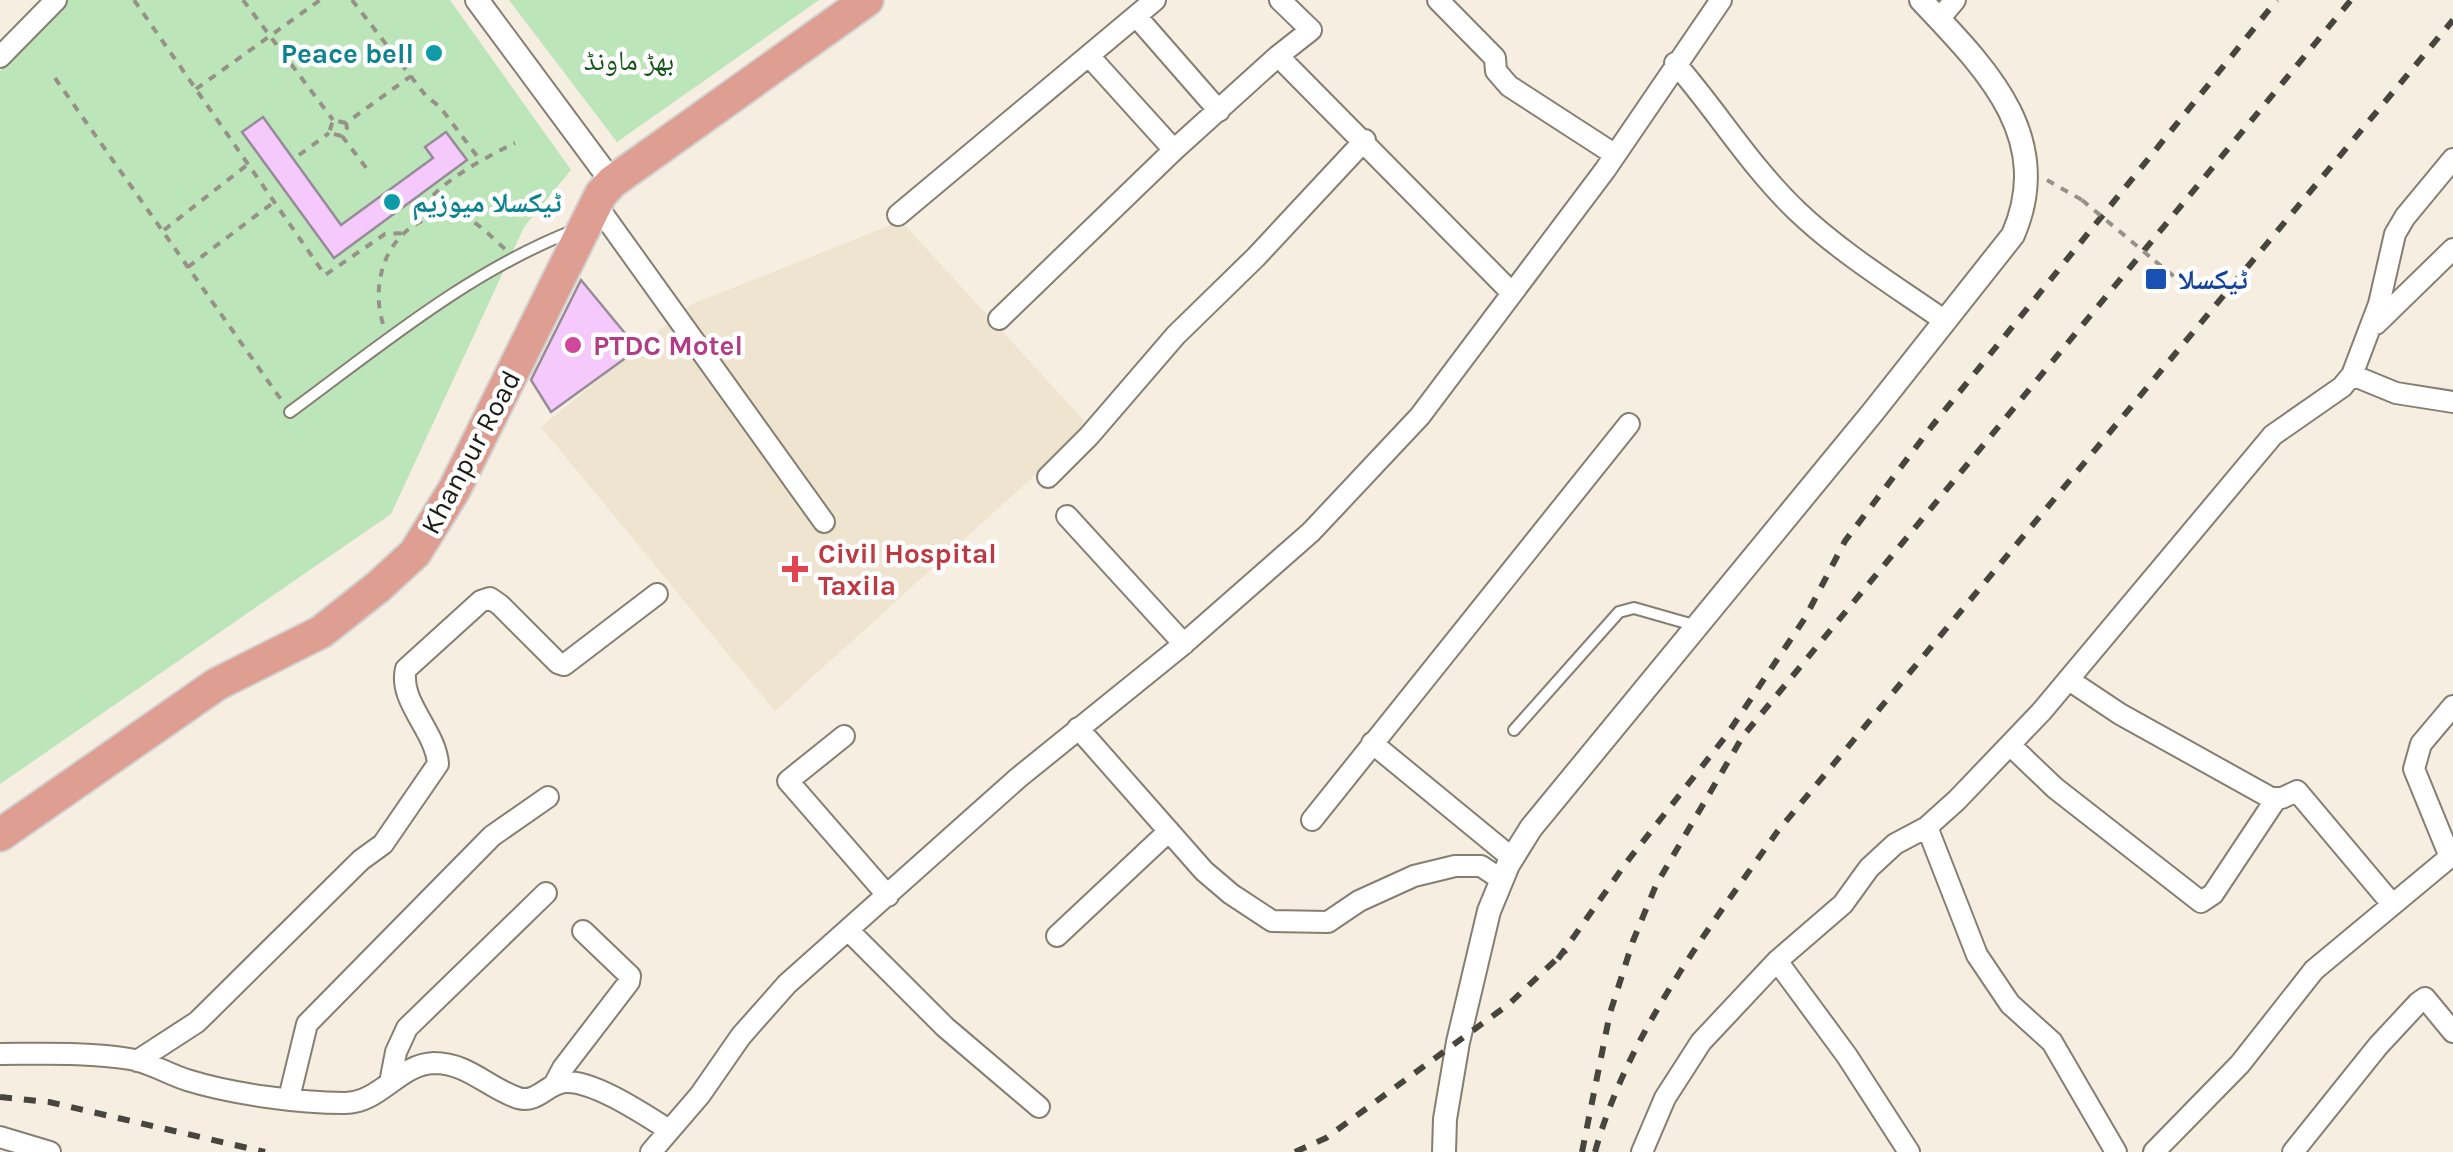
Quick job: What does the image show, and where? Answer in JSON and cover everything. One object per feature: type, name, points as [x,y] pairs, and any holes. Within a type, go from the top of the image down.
[{"type":"highway","name":"Khanpur Road","points":[[0,835],[217,684],[320,632],[415,553],[454,490],[596,204],[867,0]]},
{"type":"street","points":[[477,0],[596,204],[824,522]]},
{"type":"street","points":[[898,215],[1155,0]]},
{"type":"street","points":[[999,319],[1174,150],[1312,30],[1280,0]]},
{"type":"street","points":[[1438,0],[1495,58],[1496,71],[1509,86],[1614,154]]},
{"type":"street","points":[[651,1152],[787,984],[1078,728],[1184,644],[1311,532],[1406,430],[1614,154],[1720,0]]},
{"type":"street","points":[[1444,1152],[1445,1119],[1458,1042],[1489,912],[1507,869],[1531,828],[1945,321],[2013,234],[2025,208],[2018,124],[1986,69],[1922,0]]},
{"type":"street","points":[[1939,19],[1955,0]]},
{"type":"street","points":[[0,57],[49,3]]},
{"type":"street","points":[[1136,16],[1219,110]]},
{"type":"street","points":[[1090,56],[1174,150]]},
{"type":"street","points":[[1278,56],[1511,292]]},
{"type":"street","points":[[1675,62],[1730,135],[1797,210],[1857,260],[1945,321]]},
{"type":"street","points":[[1048,478],[1176,334],[1256,257],[1365,140]]},
{"type":"street","points":[[1642,1152],[1665,1098],[1701,1042],[1778,961],[1843,904],[1869,868],[1895,844],[1928,826],[2010,744],[2069,680],[2273,434],[2342,387],[2352,375],[2370,329],[2395,234],[2453,159]]},
{"type":"street","points":[[2370,329],[2453,249]]},
{"type":"street","points":[[2352,375],[2396,393],[2453,402]]},
{"type":"street","points":[[1312,820],[1629,424]]},
{"type":"street","points":[[1067,516],[1184,644]]},
{"type":"street","points":[[138,1061],[197,1022],[361,860],[383,844],[438,764],[436,745],[405,688],[406,669],[481,600],[490,598],[500,605],[564,665],[657,594]]},
{"type":"street","points":[[2069,680],[2120,714],[2276,799]]},
{"type":"street","points":[[2154,1152],[2240,1064],[2314,970],[2450,857],[2414,769],[2421,744],[2453,706]]},
{"type":"street","points":[[1078,728],[1204,871],[1272,921],[1328,922],[1359,901],[1414,876],[1454,866],[1507,869]]},
{"type":"street","points":[[844,736],[788,781],[888,896]]},
{"type":"street","points":[[1372,743],[1507,869]]},
{"type":"street","points":[[2010,744],[2055,788],[2200,902],[2213,894],[2276,799],[2297,791],[2392,904]]},
{"type":"street","points":[[290,1098],[307,1024],[492,836],[548,796]]},
{"type":"street","points":[[1928,826],[1977,955],[2010,1004],[2052,1042],[2116,1152]]},
{"type":"street","points":[[1057,936],[1169,831]]},
{"type":"street","points":[[390,1083],[396,1052],[407,1028],[546,893]]},
{"type":"street","points":[[848,930],[945,1027],[1039,1107]]},
{"type":"street","points":[[554,1085],[562,1068],[629,982],[630,976],[583,931]]},
{"type":"street","points":[[1778,961],[1910,1152]]},
{"type":"street","points":[[2293,1152],[2378,1046],[2418,1003],[2425,998],[2453,1032]]},
{"type":"street","points":[[0,1054],[138,1061],[190,1081],[290,1098],[349,1103],[372,1096],[410,1069],[434,1063],[468,1070],[515,1097],[540,1096],[554,1085],[567,1082],[586,1086],[669,1130]]},
{"type":"street","points":[[0,1137],[50,1152]]},
{"type":"lane","points":[[290,412],[456,291],[545,242],[596,204]]},
{"type":"lane","points":[[1514,730],[1620,612],[1634,608],[1697,626]]},
{"type":"path","points":[[134,0],[325,274],[385,234],[406,232]]},
{"type":"path","points":[[243,0],[333,120],[346,123],[411,76]]},
{"type":"path","points":[[196,89],[320,0]]},
{"type":"path","points":[[352,0],[480,160]]},
{"type":"path","points":[[55,78],[290,412]]},
{"type":"path","points":[[299,155],[330,133],[333,120]]},
{"type":"path","points":[[342,136],[346,123]]},
{"type":"path","points":[[330,133],[342,136],[367,169]]},
{"type":"path","points":[[415,225],[425,203],[480,160],[515,143]]},
{"type":"path","points":[[164,230],[247,165]]},
{"type":"path","points":[[2024,168],[2082,200],[2181,282]]},
{"type":"path","points":[[188,267],[274,202]]},
{"type":"path","points":[[389,339],[380,315],[380,278],[389,251],[415,225],[438,214],[465,217],[516,258]]},
{"type":"shaded area","name":"Civil Hospital Taxila","points":[[901,221],[1089,426],[775,711],[541,427],[692,304]]},
{"type":"green space","points":[[67,0],[450,0],[571,170],[524,227],[391,514],[0,784],[0,71]]},
{"type":"green space","name":"بھڑ ماونڈ","points":[[509,0],[819,0],[617,142]]},
{"type":"building","points":[[263,117],[341,225],[433,158],[425,147],[446,132],[467,160],[334,258],[242,132]]},
{"type":"building","points":[[581,280],[638,349],[551,412],[531,380]]},
{"type":"railway","points":[[1558,959],[1626,863],[1726,736],[1805,618],[1845,541],[1932,426],[2277,0]]},
{"type":"railway","points":[[1582,1152],[1610,1013],[1633,941],[1656,885],[1743,736],[2351,0]]},
{"type":"railway","points":[[1595,1152],[1628,1066],[1672,984],[1777,832],[2453,20]]},
{"type":"railway","points":[[1295,1152],[1326,1138],[1509,1004],[1566,950]]},
{"type":"railway","points":[[0,1097],[49,1102],[265,1152]]},
{"type":"place","name":"Peace bell","points":[[434,53]]},
{"type":"place","name":"ٹیکسلا میوزیم","points":[[392,202]]},
{"type":"place","name":"ٹیکسلا","points":[[2156,279]]},
{"type":"place","name":"PTDC Motel","points":[[573,345]]},
{"type":"place","name":"Civil Hospital Taxila","points":[[795,569]]}]
